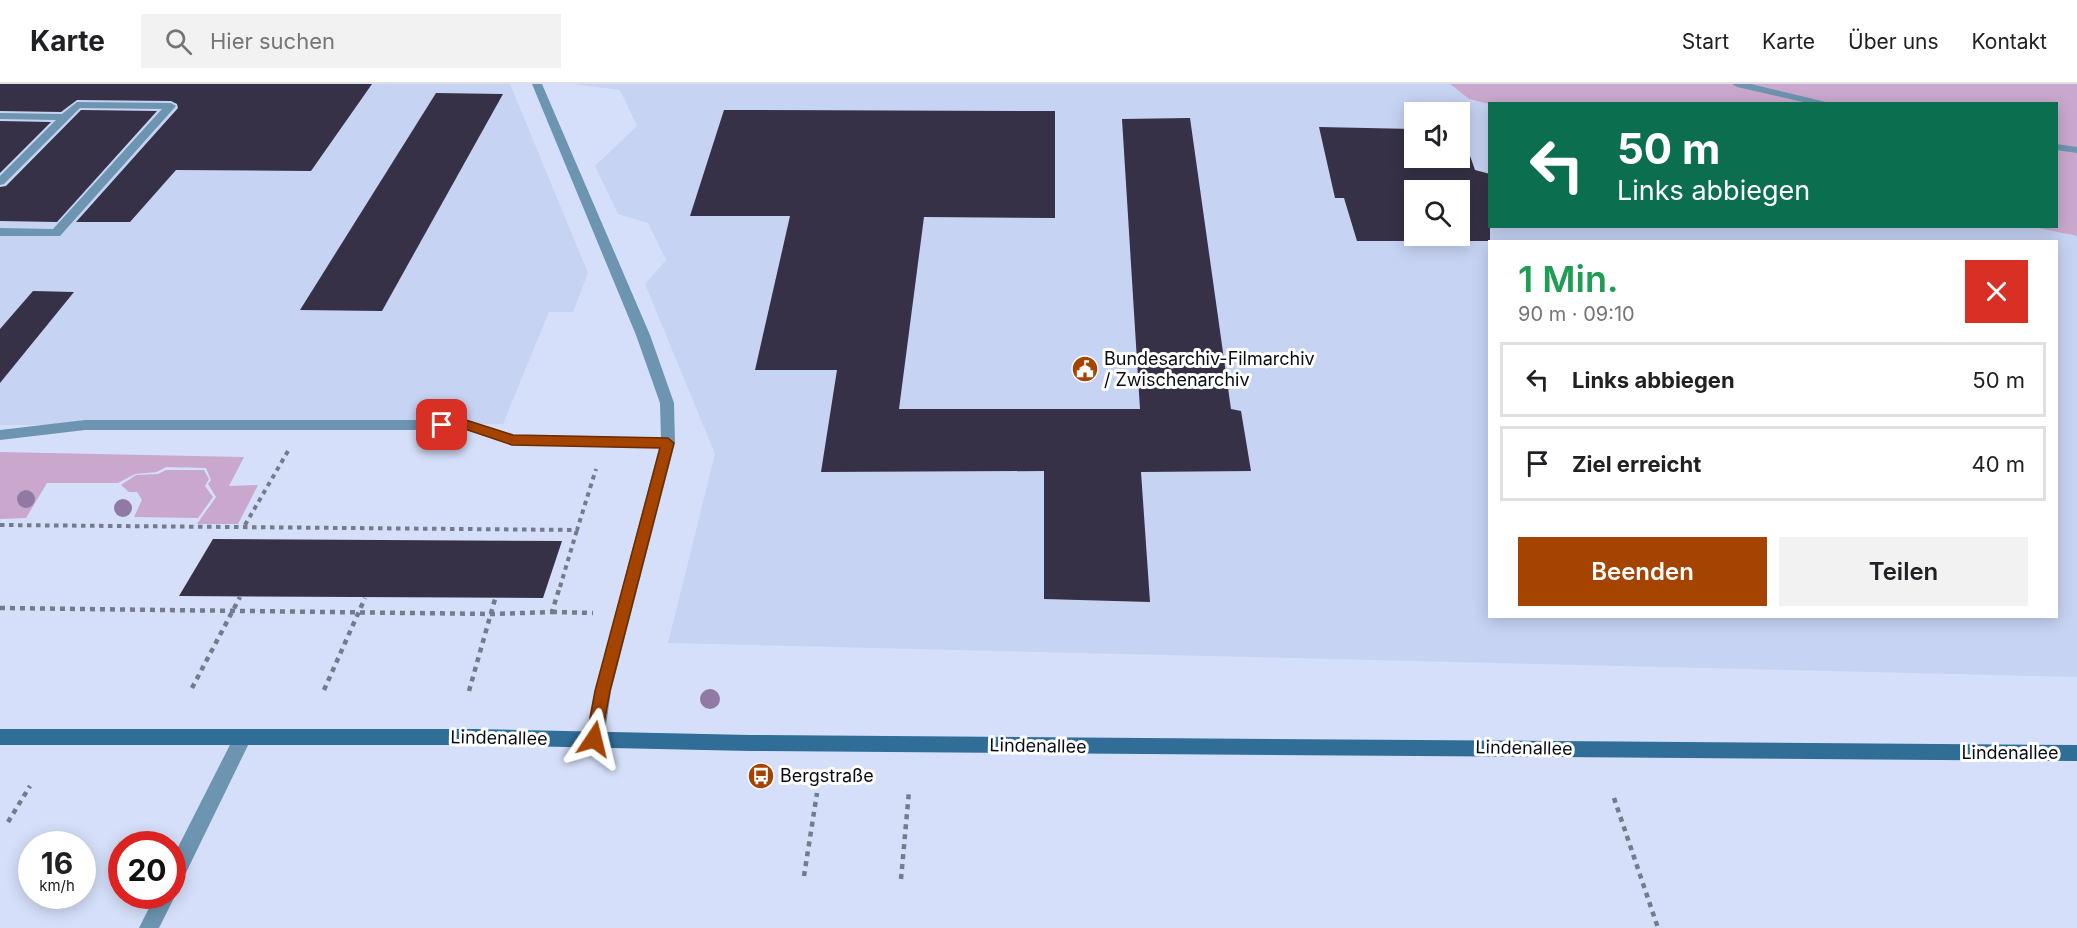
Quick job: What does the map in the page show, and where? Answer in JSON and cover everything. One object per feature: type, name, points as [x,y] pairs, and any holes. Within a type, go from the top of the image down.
[{"type":"street","points":[[537,84],[643,335],[666,403],[668,443],[603,691],[594,739]]},
{"type":"street","points":[[1737,84],[1820,102]]},
{"type":"street","points":[[0,182],[77,105],[171,106],[56,232],[0,232]]},
{"type":"street","points":[[0,116],[65,117]]},
{"type":"street","points":[[2058,147],[2077,150]]},
{"type":"street","points":[[0,435],[85,425],[466,425],[512,440],[668,443]]},
{"type":"street","name":"Lindenallee","points":[[0,736],[594,739],[762,744],[2077,753]]},
{"type":"street","points":[[186,852],[243,737]]},
{"type":"street","points":[[149,928],[158,909]]},
{"type":"path","points":[[244,526],[303,425]]},
{"type":"path","points":[[552,612],[604,442]]},
{"type":"path","points":[[0,525],[577,530]]},
{"type":"path","points":[[192,687],[240,597]]},
{"type":"path","points":[[324,690],[365,598]]},
{"type":"path","points":[[469,691],[495,599]]},
{"type":"path","points":[[0,608],[623,614]]},
{"type":"path","points":[[8,822],[30,786]]},
{"type":"path","points":[[900,879],[909,791]]},
{"type":"path","points":[[804,876],[817,793]]},
{"type":"path","points":[[1614,798],[1658,928]]},
{"type":"shaded area","points":[[0,84],[510,84],[588,273],[573,312],[549,312],[503,424],[0,425]]},
{"type":"shaded area","name":"Bundesarchiv-Filmarchiv / Zwischenarchiv","points":[[573,84],[1450,84],[1469,99],[1488,104],[1488,228],[2043,228],[2077,236],[2077,677],[668,643],[715,454],[645,284],[666,260],[648,223],[618,214],[595,166],[637,126],[620,90]]},
{"type":"shaded area","points":[[1450,84],[2077,84],[2077,236],[2039,228],[2058,228],[2058,102],[1488,104],[1469,99]]},
{"type":"shaded area","points":[[0,452],[244,457],[229,486],[258,485],[238,524],[197,524],[216,497],[208,484],[211,480],[206,468],[166,467],[157,472],[135,474],[118,483],[47,483],[26,518],[0,519]]},
{"type":"shaded area","points":[[166,470],[204,470],[209,479],[205,486],[213,497],[198,518],[134,517],[142,500],[137,492],[129,492],[121,485],[136,475],[158,474]]},
{"type":"building","points":[[0,84],[372,84],[311,171],[176,170],[130,222],[76,222],[178,108],[177,104],[171,101],[77,100],[61,112],[0,111]]},
{"type":"building","points":[[436,93],[503,94],[382,311],[300,310]]},
{"type":"building","points":[[81,110],[157,111],[57,222],[0,221],[0,187],[6,186]]},
{"type":"building","points":[[724,110],[1055,111],[1055,218],[924,217],[899,409],[1140,409],[1122,119],[1190,118],[1231,409],[1241,411],[1251,471],[1141,472],[1150,602],[1044,599],[1044,471],[821,472],[837,370],[755,370],[790,216],[690,216]]},
{"type":"building","points":[[0,121],[51,122],[0,173]]},
{"type":"building","points":[[1319,127],[1404,129],[1404,168],[1470,168],[1470,156],[1475,170],[1488,173],[1490,240],[1470,241],[1470,180],[1404,180],[1404,241],[1357,241],[1344,198],[1335,198]]},
{"type":"building","points":[[33,291],[74,292],[0,383],[0,329]]},
{"type":"building","points":[[213,539],[562,541],[543,598],[179,596]]},
{"type":"place","name":"Bundesarchiv-Filmarchiv / Zwischenarchiv","points":[[1085,369]]},
{"type":"place","name":"Bergstraße","points":[[761,776]]},
{"type":"route","points":[[442,425],[466,425],[512,440],[668,443],[603,691],[594,739]]}]
